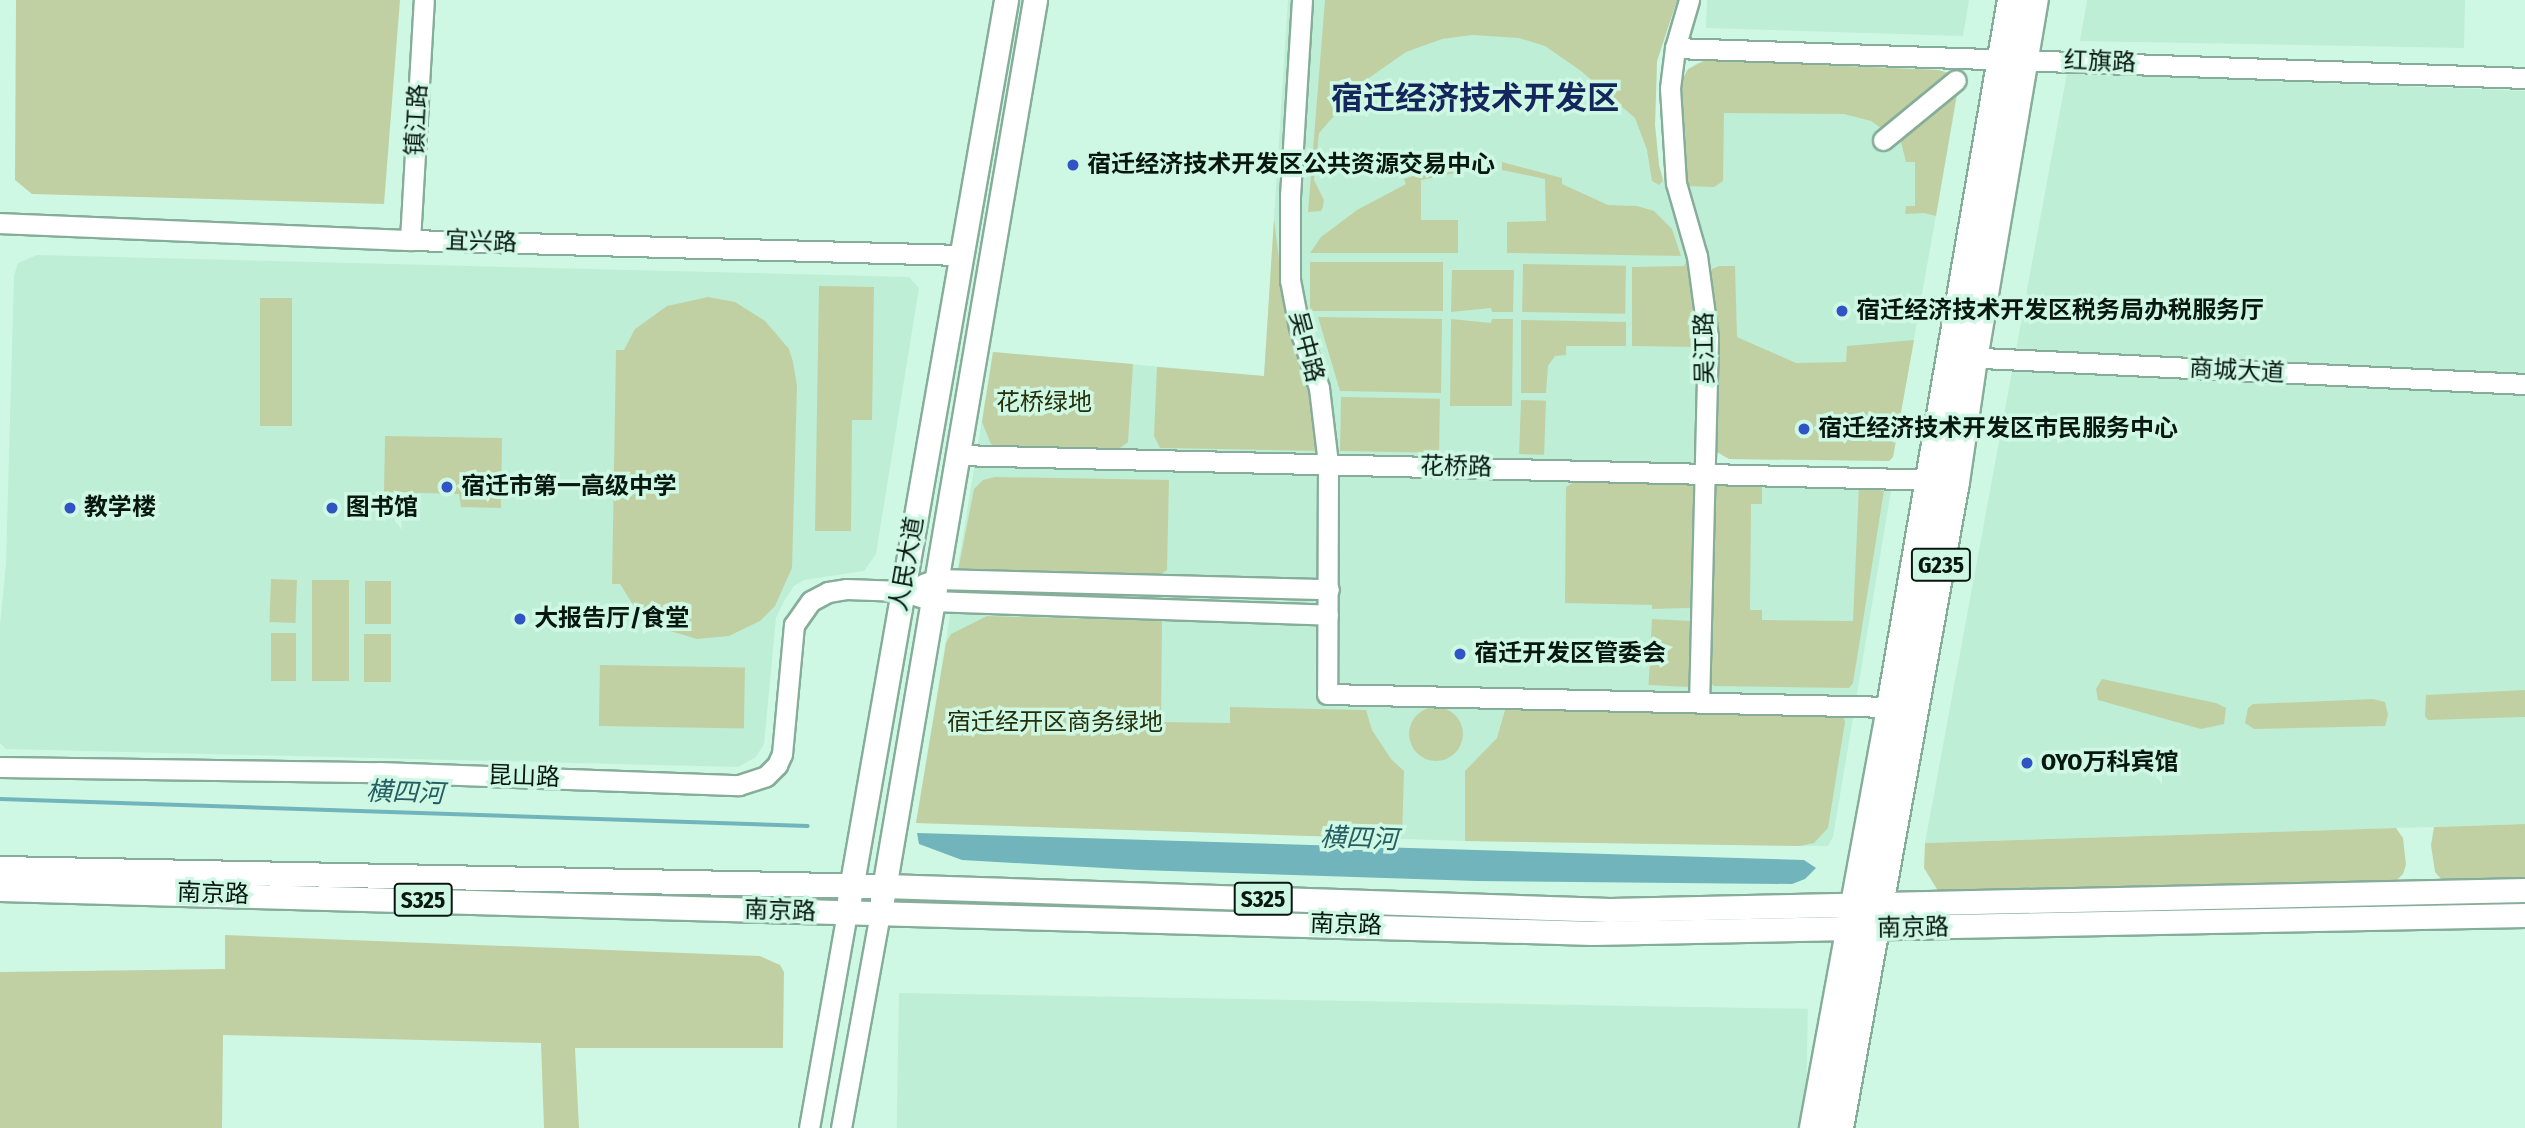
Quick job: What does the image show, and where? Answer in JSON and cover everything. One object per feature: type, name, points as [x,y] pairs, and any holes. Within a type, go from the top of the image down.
[{"type":"highway","name":"G235","points":[[1839,1128],[1891,707],[1928,478],[1961,357],[2012,59],[2012,0]]},
{"type":"highway","name":"G235","points":[[2012,59],[2034,0]]},
{"type":"highway","name":"G235","points":[[1814,1128],[1864,918],[1955,482],[1961,357]]},
{"type":"main road","name":"人民大道","points":[[847,913],[1006,0]]},
{"type":"main road","name":"人民大道","points":[[880,913],[1035,0]]},
{"type":"main road","name":"南京路","points":[[0,868],[885,886],[1864,918],[2525,915]]},
{"type":"main road","name":"南京路","points":[[0,889],[1592,933],[1864,918],[2525,890]]},
{"type":"street","name":"镇江路","points":[[410,240],[424,0]]},
{"type":"street","name":"吴中路","points":[[1302,0],[1290,195],[1290,280],[1299,327],[1319,388],[1328,464],[1327,694],[1699,702]]},
{"type":"street","name":"吴江路","points":[[1689,0],[1675,48],[1670,88],[1675,171],[1698,256],[1708,337],[1699,702]]},
{"type":"street","name":"红旗路","points":[[1675,48],[2525,78]]},
{"type":"street","points":[[1883,140],[1956,80]]},
{"type":"street","name":"宜兴路","points":[[0,223],[410,240],[961,256]]},
{"type":"street","name":"商城大道","points":[[1961,357],[2525,384]]},
{"type":"street","name":"花桥路","points":[[957,455],[1928,478],[1955,482]]},
{"type":"street","name":"昆山路","points":[[0,766],[379,772],[738,785],[753,783],[766,776],[782,754],[794,625],[811,601],[828,592],[846,589],[935,590]]},
{"type":"street","points":[[935,590],[1329,589]]},
{"type":"street","points":[[935,590],[1328,615]]},
{"type":"street","points":[[1699,702],[1891,707]]},
{"type":"street","name":"人民大道","points":[[808,1128],[847,913]]},
{"type":"street","name":"人民大道","points":[[841,1128],[880,913]]},
{"type":"shaded area","points":[[1288,0],[1677,0],[1657,61],[1655,125],[1659,165],[1688,259],[1697,324],[1699,412],[1695,477],[1887,485],[1891,491],[1833,837],[1828,846],[1465,841],[916,823],[993,352],[1264,376]]},
{"type":"shaded area","points":[[1707,0],[1969,0],[1963,36],[1706,28]]},
{"type":"shaded area","points":[[2087,0],[2465,0],[2464,48],[2080,41]]},
{"type":"shaded area","points":[[1706,60],[1938,70],[1943,71],[1957,97],[1893,457],[1889,461],[1729,459],[1717,452],[1716,341],[1683,183],[1682,78],[1695,64]]},
{"type":"shaded area","points":[[2067,73],[2525,91],[2525,824],[1925,843]]},
{"type":"shaded area","name":"宿迁市第一高级中学","points":[[37,255],[909,277],[919,288],[876,554],[864,571],[804,580],[794,586],[784,601],[776,618],[764,744],[756,757],[738,767],[6,749],[0,743],[0,625],[6,563],[14,276],[18,263]]},
{"type":"shaded area","points":[[899,993],[1808,1009],[1806,1128],[897,1128]]},
{"type":"green space","points":[[16,0],[400,0],[384,204],[32,194],[15,180]]},
{"type":"green space","points":[[1325,0],[1677,0],[1657,61],[1655,125],[1663,181],[1659,185],[1652,181],[1647,150],[1635,118],[1581,71],[1545,46],[1519,38],[1472,35],[1442,39],[1406,52],[1366,80],[1319,133],[1314,180],[1324,200],[1321,211],[1308,212]]},
{"type":"green space","points":[[1706,60],[1938,70],[1952,74],[1958,87],[1936,216],[1924,213],[1905,214],[1906,206],[1915,206],[1915,162],[1906,162],[1901,142],[1871,121],[1844,114],[1724,113],[1723,181],[1714,187],[1688,186],[1683,183],[1677,89],[1688,69]]},
{"type":"green space","points":[[1502,162],[1562,178],[1562,184],[1608,205],[1637,206],[1654,211],[1672,229],[1681,256],[1507,253],[1507,222],[1546,221],[1545,179],[1502,170]]},
{"type":"green space","points":[[1469,163],[1469,170],[1421,180],[1421,220],[1458,220],[1458,253],[1310,253],[1321,237],[1357,210],[1406,184],[1404,179],[1437,168]]},
{"type":"green space","points":[[1274,219],[1281,275],[1303,358],[1322,451],[1160,448],[1154,436],[1157,367],[1264,376]]},
{"type":"green space","points":[[1688,259],[1697,347],[1632,346],[1632,267],[1684,266]]},
{"type":"green space","points":[[1310,262],[1443,262],[1443,311],[1310,311]]},
{"type":"green space","points":[[1523,264],[1626,266],[1625,314],[1522,312]]},
{"type":"green space","points":[[1735,266],[1737,337],[1796,363],[1846,362],[1847,346],[1914,340],[1893,457],[1889,461],[1729,459],[1717,452],[1716,341],[1708,279],[1712,269]]},
{"type":"green space","points":[[1452,270],[1514,270],[1513,312],[1492,312],[1491,308],[1451,312]]},
{"type":"green space","points":[[819,286],[874,287],[872,420],[852,420],[851,531],[815,531]]},
{"type":"green space","points":[[708,297],[735,302],[765,321],[789,349],[797,386],[792,568],[775,606],[760,621],[729,636],[697,639],[660,628],[635,608],[620,584],[612,584],[616,350],[624,350],[635,329],[667,306]]},
{"type":"green space","points":[[260,298],[292,298],[292,426],[260,426]]},
{"type":"green space","points":[[1318,317],[1442,319],[1441,393],[1340,391]]},
{"type":"green space","points":[[1451,319],[1491,323],[1492,319],[1513,319],[1512,406],[1450,406]]},
{"type":"green space","points":[[1521,320],[1626,322],[1626,346],[1566,346],[1566,355],[1555,356],[1548,366],[1546,393],[1521,393]]},
{"type":"green space","name":"花桥绿地","points":[[993,352],[1133,364],[1128,442],[1115,452],[998,447],[991,444],[982,422]]},
{"type":"green space","points":[[1341,397],[1440,399],[1439,453],[1340,451]]},
{"type":"green space","points":[[1521,400],[1546,401],[1544,455],[1519,454]]},
{"type":"green space","points":[[385,436],[502,438],[501,508],[461,507],[459,494],[384,492]]},
{"type":"green space","points":[[995,477],[1169,480],[1167,570],[1153,579],[958,571],[974,489],[983,480]]},
{"type":"green space","points":[[1579,479],[1694,482],[1690,608],[1652,609],[1652,605],[1565,603],[1566,487]]},
{"type":"green space","points":[[1711,481],[1760,483],[1762,487],[1762,504],[1751,504],[1750,610],[1762,610],[1762,620],[1853,621],[1859,486],[1884,491],[1853,683],[1849,688],[1714,686],[1708,681]]},
{"type":"green space","points":[[271,579],[297,580],[295,623],[269,622]]},
{"type":"green space","points":[[312,580],[349,580],[349,681],[312,681]]},
{"type":"green space","points":[[365,581],[391,581],[391,624],[365,624]]},
{"type":"green space","name":"宿迁经开区商务绿地","points":[[987,616],[1162,621],[1161,722],[1230,723],[1230,707],[1366,710],[1372,730],[1391,759],[1404,771],[1402,839],[916,823],[946,643],[951,634]]},
{"type":"green space","points":[[1652,619],[1692,621],[1688,687],[1649,685]]},
{"type":"green space","points":[[271,633],[296,633],[296,681],[271,681]]},
{"type":"green space","points":[[364,634],[391,634],[391,682],[364,682]]},
{"type":"green space","points":[[600,665],[745,668],[744,729],[599,726]]},
{"type":"green space","points":[[2102,679],[2216,703],[2226,708],[2224,724],[2201,729],[2098,700],[2096,689]]},
{"type":"green space","points":[[2525,690],[2525,717],[2428,720],[2425,716],[2426,695]]},
{"type":"green space","points":[[2373,699],[2385,702],[2388,715],[2385,726],[2254,729],[2245,723],[2248,708],[2253,704]]},
{"type":"green space","points":[[1436,707],[1455,715],[1463,734],[1455,753],[1436,761],[1417,753],[1409,734],[1417,715]]},
{"type":"green space","points":[[1505,710],[1843,716],[1845,722],[1828,828],[1814,843],[1800,846],[1465,841],[1465,771],[1497,738]]},
{"type":"green space","points":[[2525,824],[2525,880],[2452,881],[2441,879],[2435,872],[2431,845],[2434,827]]},
{"type":"green space","points":[[2396,828],[2403,838],[2406,865],[2397,880],[2383,883],[1938,891],[1924,868],[1925,843]]},
{"type":"green space","points":[[225,935],[760,956],[780,965],[784,972],[783,1048],[575,1048],[579,1128],[544,1128],[541,1043],[223,1035],[222,1128],[0,1128],[0,972],[225,969]]},
{"type":"water","points":[[917,833],[1804,860],[1816,868],[1805,879],[1792,884],[1477,881],[1139,870],[962,860],[919,844]]},
{"type":"waterway","name":"横四河","points":[[0,799],[808,826]]},
{"type":"place","name":"宿迁经济技术开发区公共资源交易中心","points":[[1073,165]]},
{"type":"place","name":"宿迁经济技术开发区税务局办税服务厅","points":[[1842,311]]},
{"type":"place","name":"宿迁经济技术开发区市民服务中心","points":[[1804,429]]},
{"type":"place","name":"宿迁市第一高级中学","points":[[447,487]]},
{"type":"place","name":"教学楼","points":[[70,508]]},
{"type":"place","name":"图书馆","points":[[332,508]]},
{"type":"place","name":"大报告厅/食堂","points":[[520,619]]},
{"type":"place","name":"宿迁开发区管委会","points":[[1460,654]]},
{"type":"place","name":"OYO万科宾馆","points":[[2027,763]]},
{"type":"district","name":"宿迁经济技术开发区","points":[[1475,98]]}]
